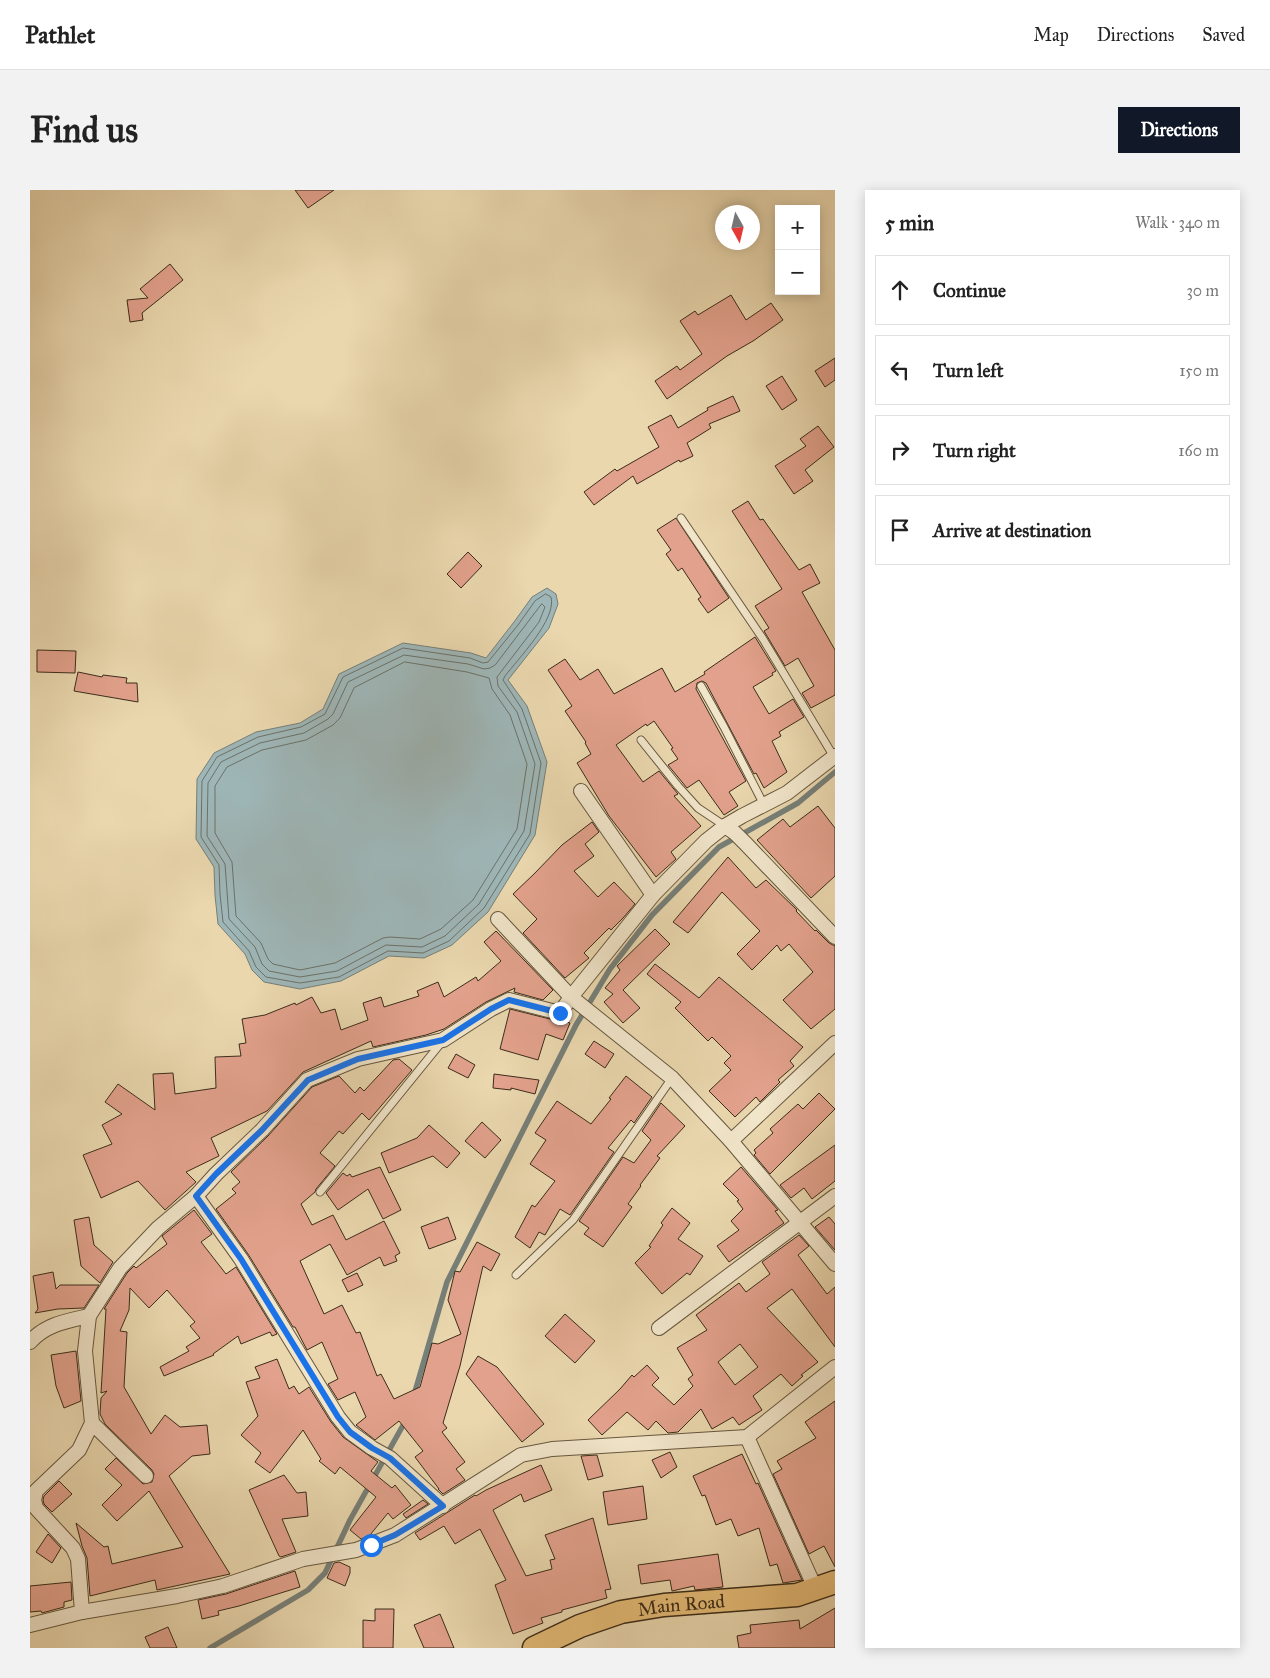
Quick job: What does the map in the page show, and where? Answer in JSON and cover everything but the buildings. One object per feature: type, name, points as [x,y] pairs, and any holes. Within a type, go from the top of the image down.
[{"type":"main road","name":"Main Road","points":[[534,1648],[580,1626],[621,1612],[664,1605],[797,1595],[826,1586]]},
{"type":"street","points":[[82,1612],[78,1559],[73,1548],[36,1508],[34,1500],[36,1491],[79,1450],[92,1423],[85,1351],[89,1316],[120,1268],[158,1228],[196,1196],[262,1130],[308,1080],[358,1059],[443,1040],[491,1009],[509,1000],[560,1013],[575,1001],[653,895],[706,841],[730,829],[764,806],[788,793],[834,757]]},
{"type":"street","points":[[581,790],[653,895]]},
{"type":"street","points":[[730,829],[835,937]]},
{"type":"street","points":[[498,919],[575,1001],[672,1078],[731,1141],[835,1264]]},
{"type":"street","points":[[731,1141],[835,1043]]},
{"type":"street","points":[[196,1196],[241,1259],[338,1417],[350,1432],[385,1455],[443,1506]]},
{"type":"street","points":[[659,1328],[835,1196]]},
{"type":"street","points":[[30,1342],[56,1324],[89,1316]]},
{"type":"street","points":[[30,1625],[82,1612],[177,1596],[222,1586],[303,1559],[356,1550],[395,1535],[521,1455],[552,1449],[747,1437],[835,1367]]},
{"type":"street","points":[[92,1423],[146,1476]]},
{"type":"street","points":[[747,1437],[826,1586]]},
{"type":"lane","points":[[681,518],[763,639],[834,757]]},
{"type":"lane","points":[[701,686],[764,806]]},
{"type":"lane","points":[[641,740],[698,808],[730,829]]},
{"type":"lane","points":[[320,1192],[443,1040]]},
{"type":"lane","points":[[516,1275],[573,1220],[672,1078]]},
{"type":"water","points":[[547,588],[556,594],[558,604],[549,628],[508,680],[527,706],[547,762],[535,835],[488,912],[452,945],[424,958],[389,956],[341,981],[300,989],[264,982],[252,970],[245,954],[218,924],[214,867],[196,839],[197,779],[214,753],[256,732],[300,723],[323,709],[339,674],[403,643],[471,653],[486,658],[532,597]]},
{"type":"waterway","points":[[414,1395],[447,1282],[576,1025],[610,969],[652,915],[719,847],[798,803],[835,772]]},
{"type":"waterway","points":[[210,1648],[308,1590],[325,1573],[350,1520],[406,1420]]},
{"type":"route","points":[[371,1545],[395,1535],[443,1506],[390,1458],[350,1432],[338,1417],[241,1259],[196,1196],[262,1130],[308,1080],[358,1059],[443,1040],[491,1009],[509,1000],[560,1013]]}]
